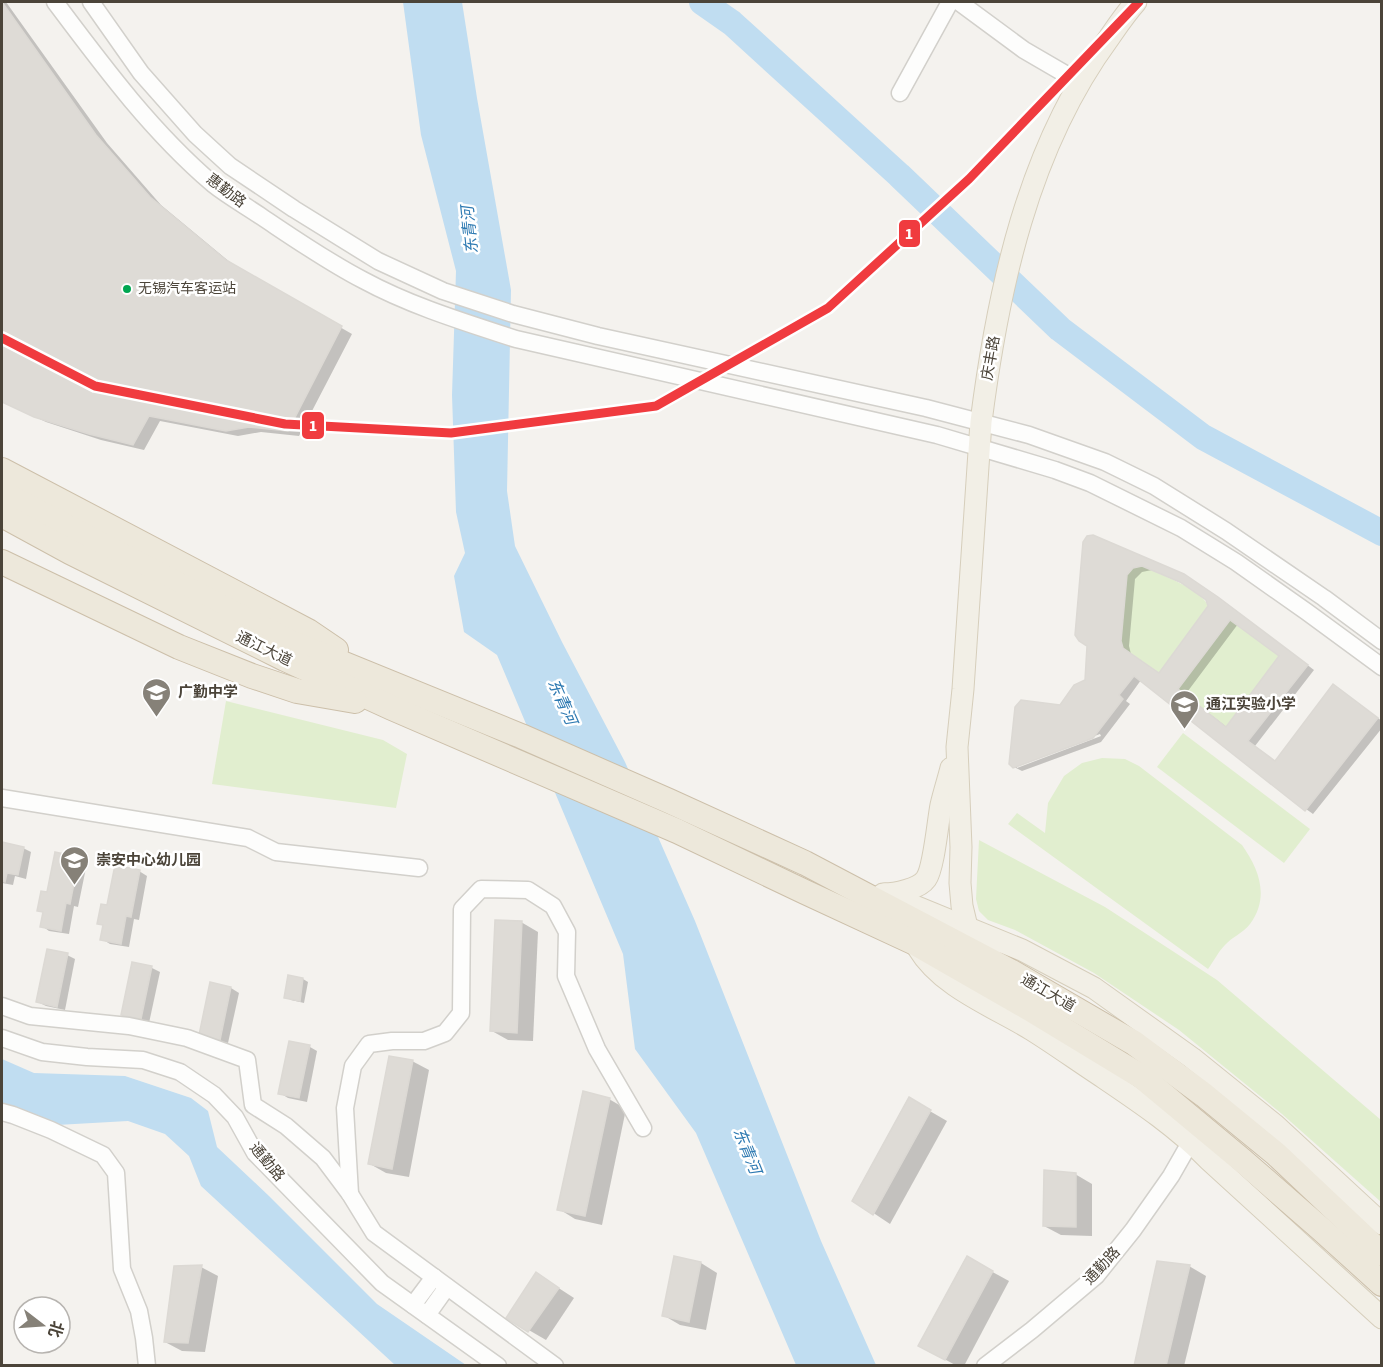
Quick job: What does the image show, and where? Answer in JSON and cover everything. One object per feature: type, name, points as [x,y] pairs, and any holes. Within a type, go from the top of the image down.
[{"type":"highway","points":[[2,470],[308,631],[373,676]]},
{"type":"highway","name":"通江大道","points":[[2,493],[288,641],[521,736],[805,863],[996,964],[1134,1042],[1276,1154],[1382,1254]]},
{"type":"highway","name":"通江大道","points":[[2,515],[70,552],[285,659],[392,708],[677,831],[915,943],[1142,1077],[1322,1229],[1382,1284]]},
{"type":"highway","points":[[2,562],[179,647],[252,676],[297,691],[392,708]]},
{"type":"main road","name":"庆丰路","points":[[957,747],[981,422],[1006,275],[1016,236],[1040,166],[1066,105],[1095,56],[1136,2]]},
{"type":"main road","points":[[862,893],[885,894],[914,888],[926,879],[931,865],[941,805],[957,747]]},
{"type":"main road","points":[[957,747],[962,847],[960,883],[962,906],[967,927],[996,964]]},
{"type":"main road","points":[[885,894],[1022,950],[1094,988],[1192,1058],[1275,1125],[1382,1224]]},
{"type":"main road","points":[[915,943],[926,961],[962,991],[1032,1030],[1127,1094],[1191,1141],[1382,1318]]},
{"type":"street","name":"惠勤路","points":[[55,2],[130,100],[167,141],[214,185],[322,257],[363,281],[447,317],[516,339],[937,435],[1055,470],[1090,483],[1181,528],[1236,562],[1382,667]]},
{"type":"street","name":"惠勤路","points":[[91,2],[141,73],[195,134],[230,166],[378,261],[443,291],[513,314],[610,339],[926,408],[1029,435],[1105,462],[1154,486],[1226,531],[1382,641]]},
{"type":"street","points":[[900,93],[950,2]]},
{"type":"street","points":[[958,2],[1024,50],[1079,82]]},
{"type":"street","points":[[2,798],[248,838],[276,852],[419,868]]},
{"type":"street","points":[[350,1194],[345,1108],[353,1066],[369,1044],[424,1041],[445,1033],[461,1013],[462,909],[481,889],[528,890],[553,906],[567,932],[566,976],[597,1049],[643,1128]]},
{"type":"street","points":[[2,1006],[30,1016],[129,1026],[187,1038],[247,1060],[253,1105],[286,1126],[323,1158],[350,1194],[374,1233],[555,1365]]},
{"type":"street","name":"通勤路","points":[[2,1038],[42,1052],[143,1060],[180,1072],[214,1095],[235,1117],[255,1153],[382,1283],[498,1365]]},
{"type":"street","points":[[2,1112],[51,1130],[103,1155],[116,1173],[122,1269],[139,1311],[147,1365]]},
{"type":"street","name":"通勤路","points":[[985,1365],[1032,1330],[1095,1276],[1133,1230],[1171,1176],[1191,1141]]},
{"type":"street","points":[[420,1310],[440,1282]]},
{"type":"green space","points":[[1142,566],[1189,588],[1198,594],[1208,606],[1159,673],[1123,648],[1121,641],[1127,575],[1133,568]]},
{"type":"green space","points":[[1230,620],[1279,656],[1226,727],[1178,689]]},
{"type":"green space","points":[[226,701],[383,740],[407,754],[396,808],[212,784]]},
{"type":"green space","points":[[1183,733],[1310,829],[1284,863],[1157,767]]},
{"type":"green space","points":[[1102,758],[1125,759],[1139,766],[1242,845],[1253,864],[1261,893],[1256,914],[1247,927],[1228,942],[1208,969],[1008,824],[1017,813],[1045,833],[1048,803],[1064,776],[1082,763]]},
{"type":"green space","points":[[979,840],[1105,907],[1217,980],[1381,1120],[1381,1202],[1282,1114],[1179,1030],[1094,973],[1015,930],[988,920],[979,911],[976,899]]},
{"type":"water","name":"东青河","points":[[403,2],[462,2],[511,290],[507,491],[515,546],[625,762],[695,921],[821,1241],[876,1365],[796,1365],[696,1133],[635,1049],[623,954],[497,655],[464,632],[454,576],[465,553],[456,512],[452,395],[456,271],[421,135]]},
{"type":"water","points":[[2,1059],[34,1073],[125,1076],[191,1098],[208,1111],[217,1147],[377,1304],[466,1365],[395,1365],[201,1186],[189,1156],[165,1134],[128,1121],[57,1125],[2,1104]]},
{"type":"building","name":"无锡汽车客运站","points":[[2,2],[96,135],[150,197],[226,260],[342,326],[288,431],[249,427],[226,431],[149,416],[133,445],[34,417],[2,402]]},
{"type":"building","points":[[1093,535],[1184,574],[1308,665],[1248,741],[1275,761],[1333,684],[1378,718],[1305,811],[1134,676],[1119,695],[1123,699],[1093,738],[1013,768],[1009,764],[1015,707],[1021,700],[1060,705],[1074,685],[1085,680],[1087,646],[1075,635],[1083,542],[1087,536]],"holes":[[[1142,566],[1180,582],[1206,600],[1208,606],[1159,673],[1123,648],[1121,641],[1127,575],[1133,568]],[[1230,620],[1279,656],[1226,727],[1178,689]]]},
{"type":"building","points":[[2,842],[24,847],[18,875],[7,873],[5,882],[2,881]]},
{"type":"building","points":[[55,852],[79,857],[70,904],[66,903],[61,931],[40,927],[43,912],[37,911],[41,891],[47,892]]},
{"type":"building","points":[[115,865],[140,870],[131,917],[126,916],[121,944],[100,940],[103,925],[97,924],[101,904],[107,905]]},
{"type":"building","points":[[495,920],[522,921],[517,1033],[490,1031]]},
{"type":"building","points":[[47,949],[68,953],[57,1007],[36,1002]]},
{"type":"building","points":[[132,962],[152,966],[141,1019],[121,1015]]},
{"type":"building","points":[[288,975],[303,978],[300,1001],[284,998]]},
{"type":"building","points":[[210,982],[231,987],[220,1040],[199,1035]]},
{"type":"building","points":[[289,1041],[310,1045],[299,1098],[278,1094]]},
{"type":"building","points":[[389,1056],[413,1060],[392,1169],[368,1164]]},
{"type":"building","points":[[583,1091],[610,1098],[585,1216],[557,1210]]},
{"type":"building","points":[[909,1097],[931,1110],[873,1215],[852,1201]]},
{"type":"building","points":[[1044,1170],[1076,1173],[1076,1227],[1043,1226]]},
{"type":"building","points":[[674,1256],[701,1262],[689,1322],[662,1316]]},
{"type":"building","points":[[967,1256],[993,1271],[945,1360],[918,1346]]},
{"type":"building","points":[[1157,1261],[1190,1265],[1166,1366],[1134,1366]]},
{"type":"building","points":[[202,1265],[188,1343],[164,1342],[174,1266]]},
{"type":"building","points":[[536,1272],[559,1288],[528,1332],[506,1318]]},
{"type":"waterway","points":[[702,2],[732,23],[899,175],[1060,329],[1203,437],[1382,533]]},
{"type":"transit line","name":"1","points":[[2,338],[95,386],[285,424],[451,433],[656,406],[828,308],[969,179],[1139,2]]},
{"type":"place","name":"无锡汽车客运站","points":[[127,289]]},
{"type":"place","name":"广勤中学","points":[[157,718]]},
{"type":"place","name":"通江实验小学","points":[[1185,730]]},
{"type":"place","name":"崇安中心幼儿园","points":[[75,886]]}]
